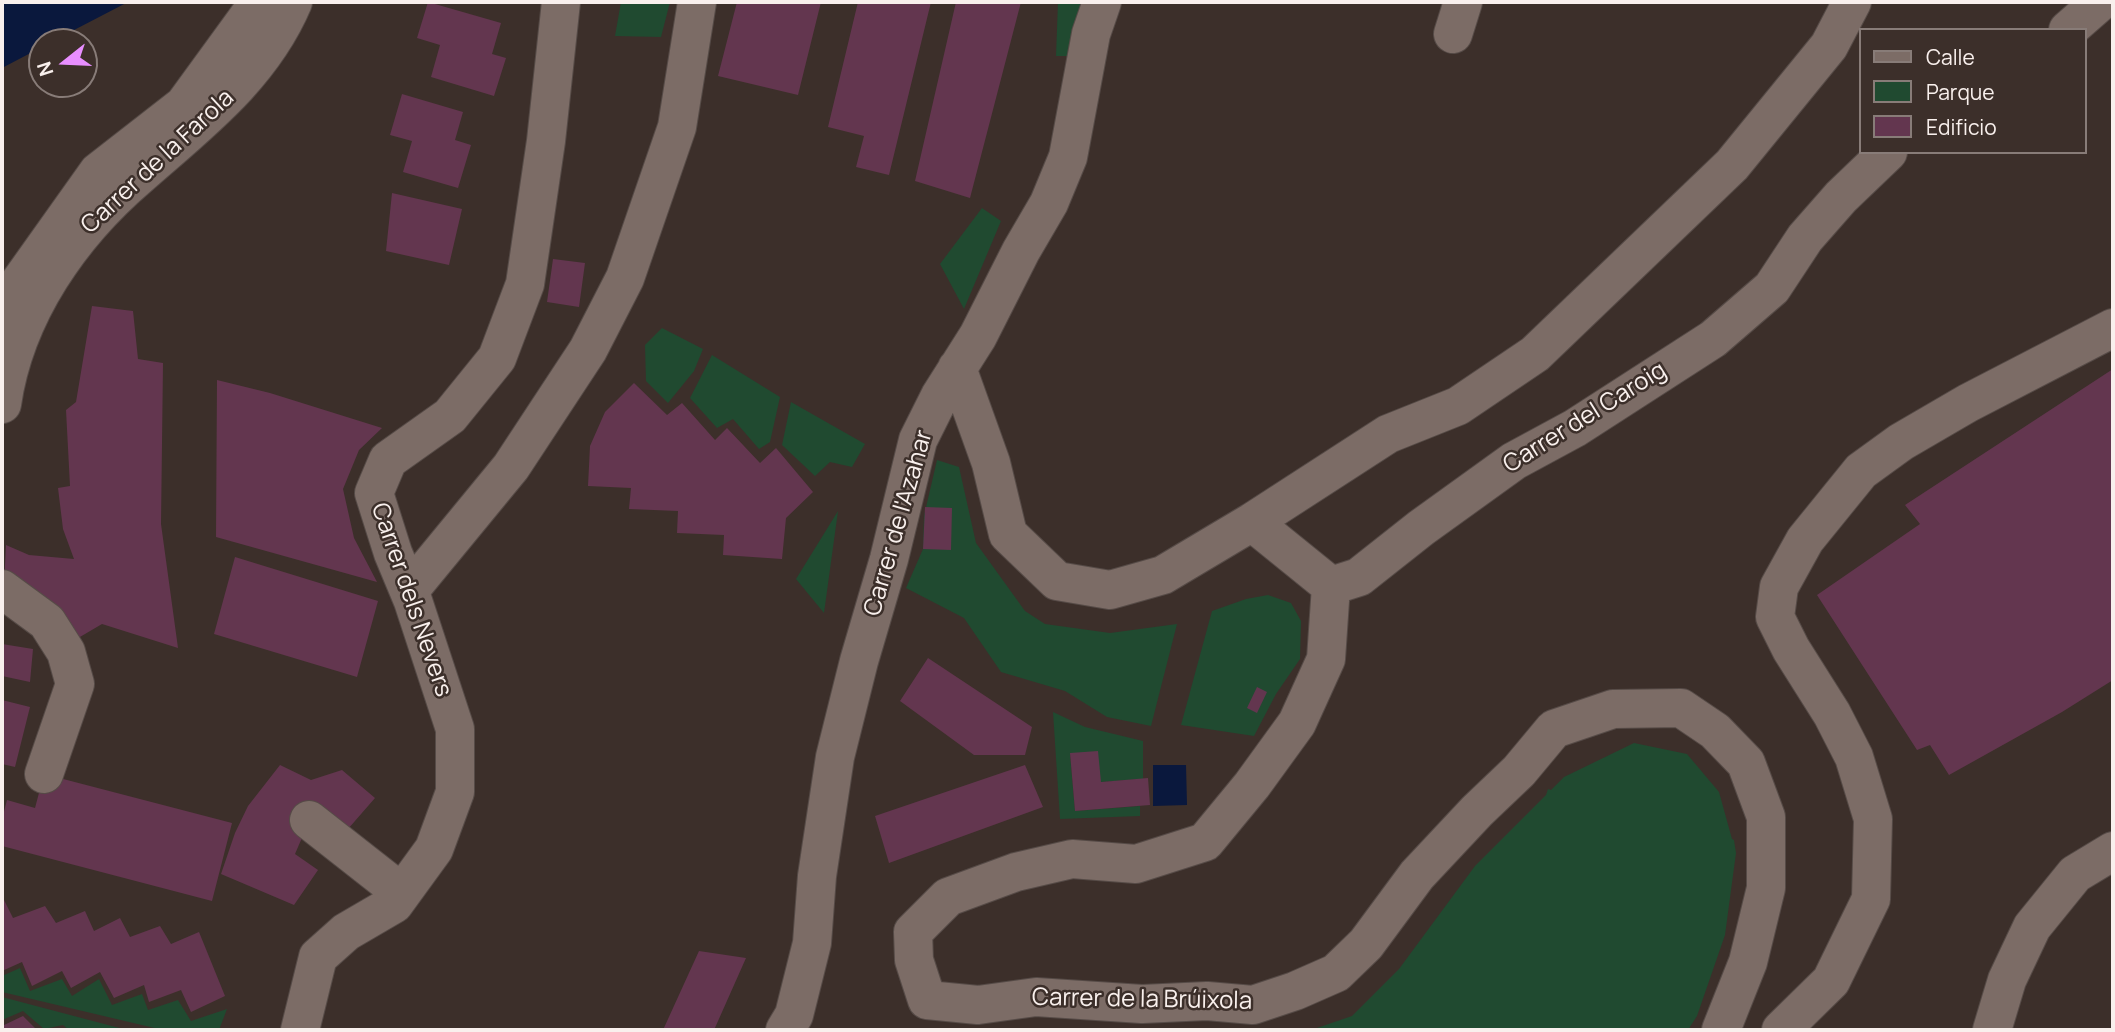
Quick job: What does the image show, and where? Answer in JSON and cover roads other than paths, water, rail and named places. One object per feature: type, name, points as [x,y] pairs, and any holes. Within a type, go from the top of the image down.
[{"type":"street","points":[[2,307],[98,172],[184,105],[259,2]]},
{"type":"street","name":"Carrer de la Farola","points":[[2,404],[19,341],[38,297],[65,253],[99,212],[222,103],[246,77],[270,44],[293,2]]},
{"type":"street","name":"Carrer dels Nevers","points":[[300,1030],[318,957],[346,932],[394,904],[434,849],[455,792],[455,729],[374,493],[388,460],[450,416],[497,358],[525,284],[546,141],[561,2]]},
{"type":"street","points":[[409,591],[511,467],[588,350],[625,278],[677,127],[697,2]]},
{"type":"street","name":"Carrer de l'Azahar","points":[[785,1030],[794,1015],[812,943],[817,876],[835,757],[918,440],[940,396],[978,336],[1049,203],[1068,157],[1091,34],[1102,2]]},
{"type":"street","points":[[957,368],[991,463],[1008,534],[1057,581],[1110,590],[1163,575],[1252,522],[1388,433],[1458,406],[1535,355],[1732,164],[1829,46],[1852,2]]},
{"type":"street","points":[[2070,28],[2100,2]]},
{"type":"street","name":"Carrer del Caroig","points":[[1331,586],[1359,577],[1514,461],[1575,428],[1713,339],[1772,288],[1805,238],[1886,154]]},
{"type":"street","points":[[1781,1030],[1831,981],[1871,899],[1872,819],[1854,757],[1832,714],[1790,649],[1775,617],[1779,587],[1805,540],[1861,471],[1901,442],[1968,402],[2113,328]]},
{"type":"street","points":[[1252,522],[1331,586]]},
{"type":"street","name":"Carrer de la Brúixola","points":[[1331,586],[1326,659],[1297,723],[1252,785],[1205,842],[1136,864],[1072,859],[1016,872],[948,897],[913,932],[914,960],[927,1000],[978,1005],[1036,997],[1142,1004],[1207,1001],[1253,1004],[1295,991],[1336,973],[1366,944],[1417,876],[1477,811],[1519,771],[1554,729],[1613,709],[1681,708],[1715,731],[1746,763],[1766,817],[1766,888],[1748,962],[1721,1030]]},
{"type":"street","points":[[2,589],[47,622],[66,652],[75,684],[44,774]]},
{"type":"street","points":[[309,820],[402,893]]},
{"type":"street","points":[[1992,1030],[2007,980],[2032,928],[2074,874],[2113,851]]},
{"type":"water","points":[[2,2],[128,2],[78,28],[28,28],[28,54],[2,68]]},
{"type":"water","points":[[1153,765],[1186,765],[1187,805],[1153,806]]}]
